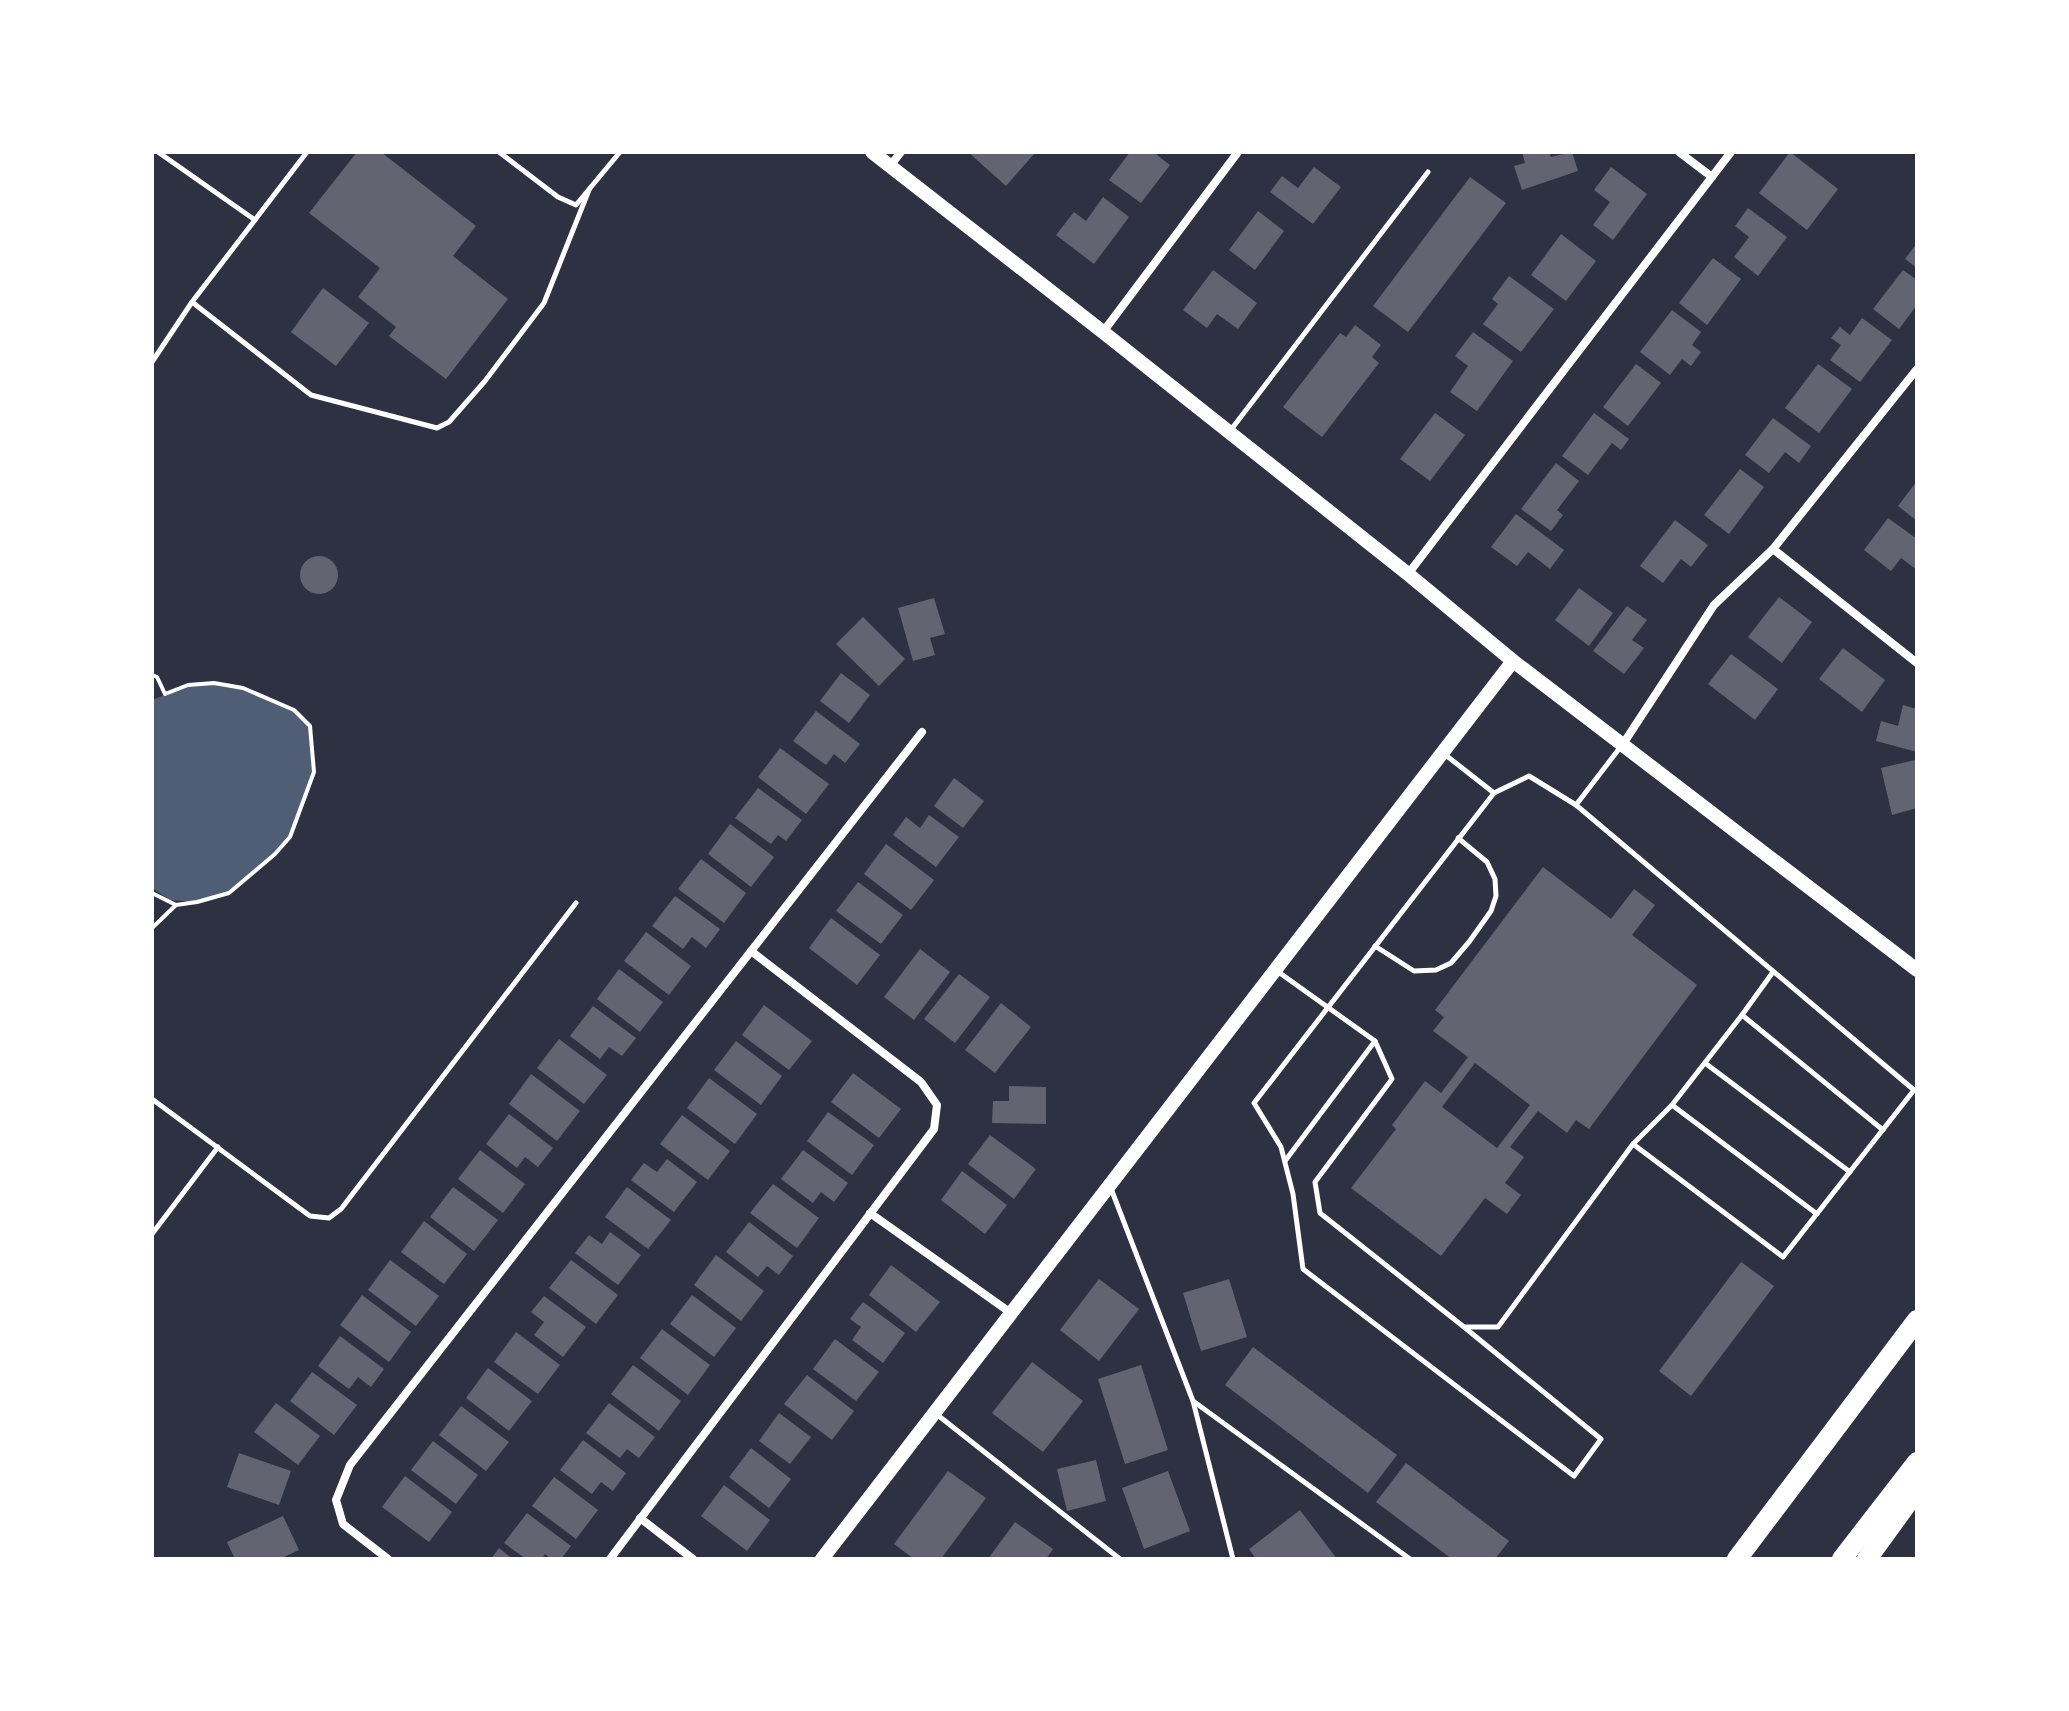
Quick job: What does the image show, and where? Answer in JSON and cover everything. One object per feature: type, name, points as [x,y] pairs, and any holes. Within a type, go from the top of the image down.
[{"type":"highway","points":[[1737,1559],[1917,1320]]},
{"type":"highway","points":[[1842,1559],[1917,1462]]},
{"type":"highway","points":[[1867,1559],[1917,1490]]},
{"type":"street","points":[[872,152],[1408,574],[1513,661],[1917,970]]},
{"type":"street","points":[[890,166],[901,152]]},
{"type":"street","points":[[1103,332],[1238,152]]},
{"type":"street","points":[[1679,152],[1712,177]]},
{"type":"street","points":[[1408,574],[1731,152]]},
{"type":"street","points":[[1623,744],[1714,605],[1773,549],[1917,369]]},
{"type":"street","points":[[1773,549],[1917,663]]},
{"type":"street","points":[[822,1559],[1513,661]]},
{"type":"street","points":[[388,1559],[343,1524],[336,1500],[350,1465],[922,732]]},
{"type":"street","points":[[610,1559],[934,1129],[937,1105],[921,1082],[751,951]]},
{"type":"street","points":[[870,1213],[1011,1313]]},
{"type":"street","points":[[640,1518],[693,1559]]},
{"type":"lane","points":[[158,152],[255,220]]},
{"type":"lane","points":[[152,362],[192,302],[307,152]]},
{"type":"lane","points":[[499,152],[558,197],[576,205],[620,152]]},
{"type":"lane","points":[[1229,432],[1428,172]]},
{"type":"lane","points":[[192,302],[311,395],[437,428],[449,422],[485,381],[544,303],[589,190]]},
{"type":"lane","points":[[1576,805],[1623,744]]},
{"type":"lane","points":[[1443,753],[1494,793]]},
{"type":"lane","points":[[1459,1323],[1601,1439],[1574,1476],[1303,1269],[1293,1194],[1281,1147],[1254,1103],[1494,793],[1529,776],[1576,805],[1914,1090],[1783,1257],[1633,1144]]},
{"type":"lane","points":[[1375,946],[1414,971],[1436,970],[1451,963],[1469,942],[1491,911],[1496,896],[1495,879],[1487,862],[1458,838]]},
{"type":"lane","points":[[152,1099],[310,1216],[329,1218],[341,1209],[576,903]]},
{"type":"lane","points":[[1276,970],[1375,1041],[1392,1079],[1315,1182],[1320,1213],[1464,1327],[1498,1327],[1633,1144],[1672,1105],[1773,972]]},
{"type":"lane","points":[[1742,1015],[1883,1130]]},
{"type":"lane","points":[[1285,1162],[1375,1041]]},
{"type":"lane","points":[[1705,1063],[1850,1172]]},
{"type":"lane","points":[[1672,1105],[1817,1214]]},
{"type":"lane","points":[[152,1234],[218,1147]]},
{"type":"lane","points":[[1110,1185],[1193,1401],[1233,1559]]},
{"type":"lane","points":[[1193,1401],[1410,1559]]},
{"type":"lane","points":[[935,1413],[1120,1559]]},
{"type":"path","points":[[152,675],[157,677],[165,694],[188,685],[214,683],[243,688],[294,710],[310,726],[314,772],[290,837],[229,893],[176,905],[152,893]]},
{"type":"path","points":[[152,928],[176,905]]},
{"type":"water","points":[[214,683],[243,688],[294,710],[310,726],[314,772],[290,837],[275,854],[229,893],[197,902],[170,900],[152,888],[152,700],[188,685]]},
{"type":"building","points":[[357,152],[381,152],[476,226],[453,256],[508,299],[446,379],[389,336],[396,327],[358,297],[380,268],[309,213]]},
{"type":"building","points":[[968,152],[1031,152],[1034,154],[1006,186]]},
{"type":"building","points":[[1130,152],[1153,152],[1170,165],[1141,203],[1109,180]]},
{"type":"building","points":[[1522,152],[1549,152],[1551,157],[1572,152],[1578,171],[1522,190],[1514,166],[1525,163]]},
{"type":"building","points":[[1790,152],[1838,189],[1807,230],[1759,193]]},
{"type":"building","points":[[1314,167],[1341,187],[1313,224],[1270,192],[1282,176],[1298,188]]},
{"type":"building","points":[[1611,167],[1647,194],[1613,240],[1593,225],[1610,202],[1594,190]]},
{"type":"building","points":[[1470,177],[1506,203],[1408,332],[1373,306]]},
{"type":"building","points":[[1103,197],[1129,217],[1094,264],[1056,235],[1074,212],[1086,221]]},
{"type":"building","points":[[1748,208],[1787,237],[1758,276],[1734,257],[1749,237],[1735,226]]},
{"type":"building","points":[[1258,211],[1284,231],[1255,270],[1229,250]]},
{"type":"building","points":[[1561,234],[1596,261],[1566,301],[1531,275]]},
{"type":"building","points":[[1917,243],[1917,268],[1905,259]]},
{"type":"building","points":[[1713,258],[1741,279],[1707,325],[1679,303]]},
{"type":"building","points":[[1213,270],[1257,303],[1238,329],[1217,314],[1207,328],[1183,310]]},
{"type":"building","points":[[1903,270],[1917,280],[1917,305],[1899,329],[1873,309]]},
{"type":"building","points":[[1509,276],[1554,309],[1521,352],[1483,324],[1498,304],[1492,299]]},
{"type":"building","points":[[323,288],[369,323],[336,366],[291,332]]},
{"type":"building","points":[[1672,310],[1701,332],[1692,345],[1701,352],[1691,366],[1682,359],[1670,375],[1640,352]]},
{"type":"building","points":[[1862,318],[1892,340],[1860,382],[1830,360],[1841,345],[1831,338],[1840,327],[1850,335]]},
{"type":"building","points":[[1355,325],[1381,345],[1372,357],[1379,363],[1322,437],[1283,407],[1340,333],[1346,337]]},
{"type":"building","points":[[1473,332],[1513,361],[1477,411],[1450,392],[1468,366],[1455,356]]},
{"type":"building","points":[[1636,364],[1661,383],[1628,426],[1603,407]]},
{"type":"building","points":[[1818,364],[1852,389],[1819,433],[1785,408]]},
{"type":"building","points":[[1435,413],[1465,435],[1430,481],[1400,459]]},
{"type":"building","points":[[1594,413],[1629,439],[1621,450],[1612,443],[1588,475],[1562,456]]},
{"type":"building","points":[[1773,418],[1811,446],[1799,463],[1785,452],[1769,473],[1745,455]]},
{"type":"building","points":[[1556,463],[1579,481],[1557,510],[1563,515],[1551,531],[1521,509]]},
{"type":"building","points":[[1740,469],[1764,487],[1729,534],[1704,515]]},
{"type":"building","points":[[1917,481],[1917,521],[1898,506]]},
{"type":"building","points":[[1516,514],[1564,550],[1550,569],[1528,552],[1517,566],[1491,547]]},
{"type":"building","points":[[1888,518],[1917,539],[1917,570],[1901,558],[1891,571],[1864,550]]},
{"type":"building","points":[[1675,520],[1708,545],[1691,567],[1681,559],[1663,583],[1640,566]]},
{"type":"building","points":[[319,556],[332,562],[338,575],[332,588],[319,594],[306,588],[300,575],[306,562]]},
{"type":"building","points":[[1579,588],[1613,613],[1589,646],[1555,620]]},
{"type":"building","points":[[1779,597],[1812,622],[1782,663],[1748,637]]},
{"type":"building","points":[[934,598],[945,634],[930,638],[935,655],[913,661],[898,608]]},
{"type":"building","points":[[1627,606],[1647,620],[1632,640],[1644,648],[1624,674],[1593,651]]},
{"type":"building","points":[[863,617],[905,659],[879,686],[836,644]]},
{"type":"building","points":[[1843,648],[1885,680],[1862,712],[1819,679]]},
{"type":"building","points":[[1731,654],[1778,689],[1755,720],[1708,684]]},
{"type":"building","points":[[841,673],[870,695],[849,723],[820,701]]},
{"type":"building","points":[[1903,705],[1917,709],[1917,752],[1876,741],[1881,721],[1898,726]]},
{"type":"building","points":[[816,711],[860,744],[845,763],[834,754],[826,765],[793,741]]},
{"type":"building","points":[[780,748],[829,784],[806,814],[758,777]]},
{"type":"building","points":[[1915,760],[1917,808],[1892,815],[1881,768]]},
{"type":"building","points":[[954,778],[984,801],[963,828],[934,806]]},
{"type":"building","points":[[758,788],[802,820],[786,841],[778,835],[771,844],[735,818]]},
{"type":"building","points":[[929,815],[959,837],[936,867],[893,835],[906,817],[920,828]]},
{"type":"building","points":[[730,824],[774,857],[751,887],[708,854]]},
{"type":"building","points":[[886,844],[934,880],[911,910],[864,874]]},
{"type":"building","points":[[701,859],[746,893],[724,923],[678,889]]},
{"type":"building","points":[[1543,867],[1611,919],[1634,889],[1655,905],[1632,935],[1697,985],[1589,1129],[1576,1120],[1567,1133],[1538,1111],[1510,1147],[1524,1157],[1505,1183],[1521,1195],[1507,1214],[1485,1198],[1441,1256],[1351,1188],[1396,1129],[1392,1125],[1425,1081],[1441,1093],[1468,1057],[1433,1031],[1444,1017],[1435,1010]],"holes":[[[1475,1063],[1530,1105],[1497,1148],[1442,1107]]]},
{"type":"building","points":[[858,882],[903,915],[881,944],[836,911]]},
{"type":"building","points":[[675,896],[720,929],[706,948],[692,937],[683,949],[652,926]]},
{"type":"building","points":[[831,918],[880,955],[857,985],[809,948]]},
{"type":"building","points":[[646,932],[691,966],[669,995],[624,961]]},
{"type":"building","points":[[920,949],[950,972],[914,1020],[884,997]]},
{"type":"building","points":[[619,969],[663,1002],[640,1032],[597,999]]},
{"type":"building","points":[[959,974],[990,997],[955,1043],[924,1019]]},
{"type":"building","points":[[1001,1003],[1031,1027],[995,1073],[965,1050]]},
{"type":"building","points":[[764,1005],[812,1041],[789,1070],[742,1035]]},
{"type":"building","points":[[593,1006],[636,1038],[622,1056],[609,1047],[600,1059],[570,1036]]},
{"type":"building","points":[[559,1039],[607,1075],[584,1104],[537,1068]]},
{"type":"building","points":[[736,1041],[782,1076],[761,1105],[714,1070]]},
{"type":"building","points":[[853,1073],[901,1109],[879,1138],[831,1102]]},
{"type":"building","points":[[531,1074],[580,1111],[557,1141],[509,1104]]},
{"type":"building","points":[[709,1078],[757,1114],[735,1144],[687,1108]]},
{"type":"building","points":[[1009,1086],[1046,1087],[1046,1124],[992,1123],[993,1101],[1009,1101]]},
{"type":"building","points":[[828,1112],[874,1145],[852,1175],[807,1141]]},
{"type":"building","points":[[509,1114],[553,1148],[538,1167],[525,1157],[517,1168],[486,1144]]},
{"type":"building","points":[[682,1115],[730,1151],[708,1180],[660,1144]]},
{"type":"building","points":[[990,1135],[1036,1169],[1014,1199],[968,1164]]},
{"type":"building","points":[[480,1150],[525,1184],[503,1213],[458,1179]]},
{"type":"building","points":[[803,1150],[848,1183],[834,1202],[821,1192],[813,1203],[781,1179]]},
{"type":"building","points":[[667,1159],[697,1182],[674,1212],[631,1180],[644,1163],[657,1172]]},
{"type":"building","points":[[962,1171],[1007,1205],[985,1234],[941,1200]]},
{"type":"building","points":[[773,1184],[819,1218],[797,1248],[750,1213]]},
{"type":"building","points":[[453,1187],[498,1220],[474,1251],[430,1217]]},
{"type":"building","points":[[627,1187],[671,1220],[648,1249],[605,1217]]},
{"type":"building","points":[[424,1221],[467,1254],[444,1284],[401,1252]]},
{"type":"building","points":[[749,1222],[793,1256],[779,1275],[767,1266],[758,1277],[726,1252]]},
{"type":"building","points":[[610,1232],[641,1255],[618,1285],[575,1253],[589,1235],[602,1244]]},
{"type":"building","points":[[716,1255],[764,1291],[741,1321],[694,1285]]},
{"type":"building","points":[[390,1260],[439,1296],[416,1326],[368,1290]]},
{"type":"building","points":[[571,1260],[618,1295],[596,1324],[549,1288]]},
{"type":"building","points":[[1741,1262],[1774,1286],[1691,1396],[1659,1371]]},
{"type":"building","points":[[891,1265],[940,1302],[916,1332],[869,1295]]},
{"type":"building","points":[[1099,1279],[1139,1309],[1099,1361],[1060,1330]]},
{"type":"building","points":[[1229,1279],[1247,1337],[1201,1351],[1183,1293]]},
{"type":"building","points":[[362,1295],[411,1332],[389,1362],[340,1325]]},
{"type":"building","points":[[692,1295],[736,1328],[714,1357],[670,1324]]},
{"type":"building","points":[[544,1296],[586,1327],[563,1357],[534,1335],[544,1322],[531,1312]]},
{"type":"building","points":[[863,1302],[905,1333],[883,1363],[852,1340],[861,1327],[850,1319]]},
{"type":"building","points":[[662,1329],[710,1365],[688,1395],[640,1358]]},
{"type":"building","points":[[516,1332],[560,1365],[538,1394],[494,1362]]},
{"type":"building","points":[[340,1336],[384,1369],[371,1387],[358,1377],[349,1389],[318,1366]]},
{"type":"building","points":[[835,1339],[879,1372],[856,1401],[813,1369]]},
{"type":"building","points":[[1253,1347],[1397,1455],[1368,1493],[1225,1385]]},
{"type":"building","points":[[1032,1362],[1083,1401],[1043,1452],[992,1413]]},
{"type":"building","points":[[633,1365],[681,1401],[659,1431],[611,1394]]},
{"type":"building","points":[[1141,1365],[1168,1450],[1125,1464],[1098,1379]]},
{"type":"building","points":[[488,1368],[532,1401],[509,1431],[466,1398]]},
{"type":"building","points":[[312,1372],[357,1405],[334,1435],[290,1401]]},
{"type":"building","points":[[807,1375],[854,1411],[832,1440],[784,1404]]},
{"type":"building","points":[[276,1403],[320,1436],[298,1465],[254,1432]]},
{"type":"building","points":[[609,1403],[655,1437],[639,1458],[627,1449],[620,1458],[586,1433]]},
{"type":"building","points":[[461,1406],[509,1442],[486,1471],[439,1435]]},
{"type":"building","points":[[779,1413],[811,1437],[790,1464],[759,1441]]},
{"type":"building","points":[[583,1440],[626,1473],[613,1491],[601,1482],[592,1494],[560,1470]]},
{"type":"building","points":[[433,1441],[478,1475],[456,1504],[411,1470]]},
{"type":"building","points":[[751,1448],[791,1479],[769,1508],[729,1477]]},
{"type":"building","points":[[239,1453],[291,1471],[279,1505],[227,1487]]},
{"type":"building","points":[[1096,1460],[1106,1501],[1067,1511],[1057,1469]]},
{"type":"building","points":[[1406,1463],[1509,1541],[1495,1559],[1452,1559],[1376,1502]]},
{"type":"building","points":[[948,1471],[986,1498],[941,1559],[914,1559],[894,1544]]},
{"type":"building","points":[[1168,1471],[1190,1531],[1144,1549],[1122,1488]]},
{"type":"building","points":[[405,1476],[452,1512],[429,1542],[382,1507]]},
{"type":"building","points":[[554,1477],[598,1510],[576,1539],[532,1506]]},
{"type":"building","points":[[724,1485],[770,1520],[747,1551],[701,1516]]},
{"type":"building","points":[[1300,1510],[1337,1559],[1256,1559],[1249,1549]]},
{"type":"building","points":[[527,1513],[571,1546],[561,1559],[551,1559],[545,1554],[542,1559],[526,1559],[504,1543]]},
{"type":"building","points":[[283,1516],[299,1550],[280,1559],[235,1559],[227,1542]]},
{"type":"building","points":[[1015,1522],[1053,1549],[1046,1559],[988,1559]]},
{"type":"building","points":[[499,1548],[513,1559],[491,1559]]}]
